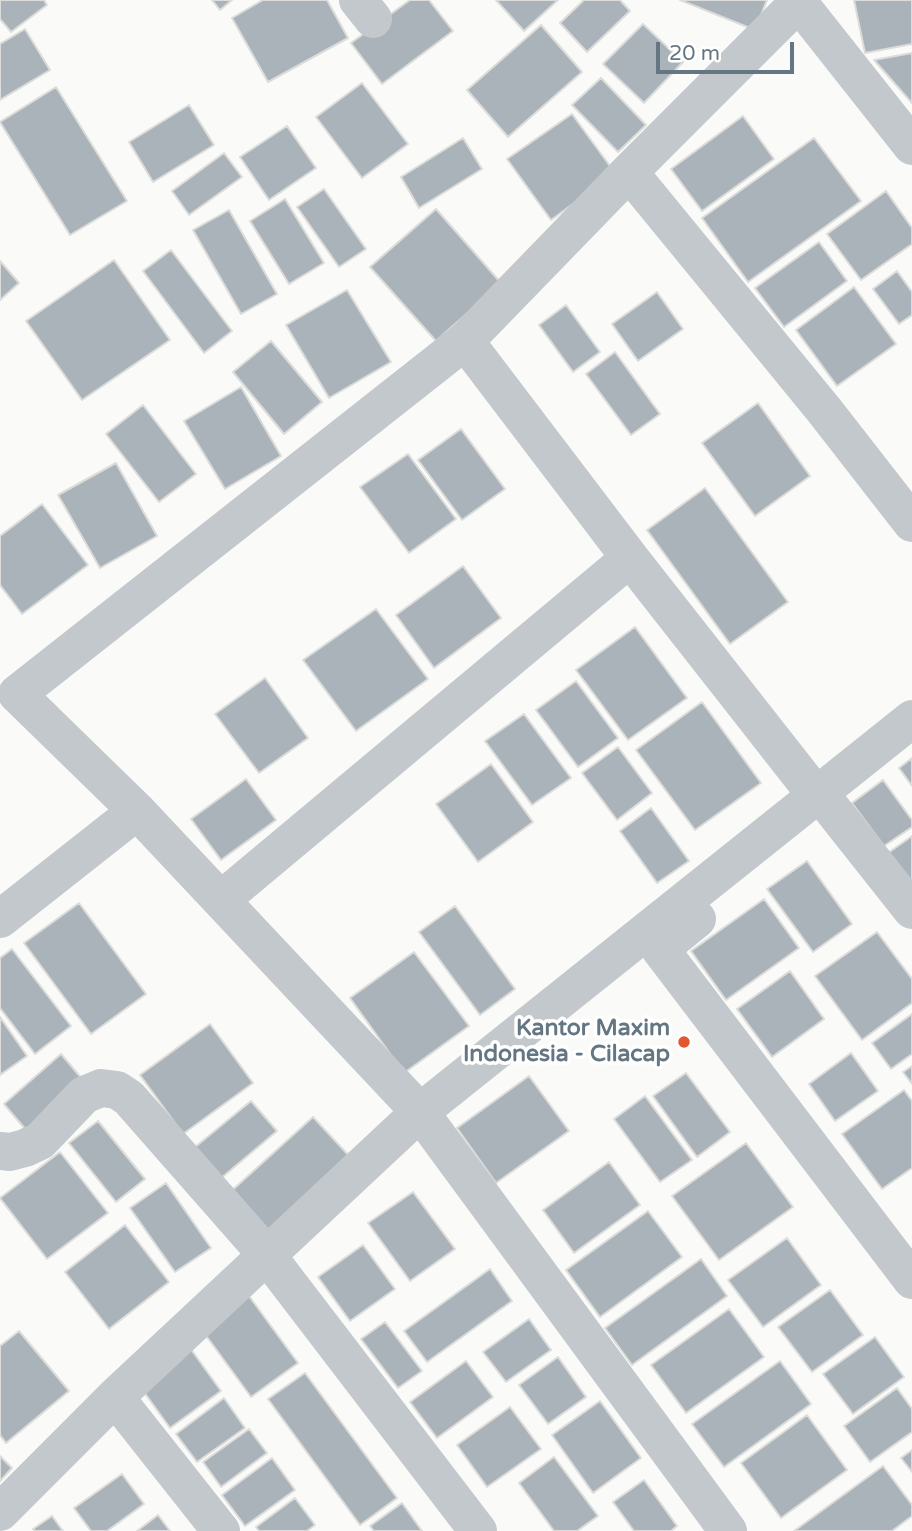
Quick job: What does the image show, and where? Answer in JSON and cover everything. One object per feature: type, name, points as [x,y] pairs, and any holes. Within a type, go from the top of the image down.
[{"type":"street","points":[[728,1531],[420,1112],[137,811],[8,685],[465,341],[629,172],[800,2],[912,146]]},
{"type":"street","points":[[629,172],[824,410],[912,523]]},
{"type":"street","points":[[465,341],[630,558],[912,910]]},
{"type":"street","points":[[222,900],[630,558]]},
{"type":"street","points":[[912,719],[660,949],[912,1280]]},
{"type":"street","points":[[0,1512],[115,1397],[420,1112],[824,802],[912,749]]},
{"type":"street","points":[[0,919],[137,811]]},
{"type":"street","points":[[0,1151],[10,1152],[25,1148],[40,1140],[84,1095],[101,1088],[117,1090],[129,1098],[266,1254],[478,1531]]},
{"type":"street","points":[[115,1397],[220,1531]]},
{"type":"building","points":[[0,0],[44,0],[47,5],[11,32],[0,19]]},
{"type":"building","points":[[212,0],[232,0],[220,10]]},
{"type":"building","points":[[263,0],[327,0],[348,38],[268,82],[232,18]]},
{"type":"building","points":[[410,0],[429,0],[453,31],[382,84],[351,43]]},
{"type":"building","points":[[496,0],[558,0],[524,31]]},
{"type":"building","points":[[584,0],[620,0],[630,11],[587,52],[560,23]]},
{"type":"building","points":[[680,0],[767,0],[755,30]]},
{"type":"building","points":[[854,0],[912,0],[912,44],[865,53]]},
{"type":"building","points":[[643,24],[683,62],[644,103],[603,64]]},
{"type":"building","points":[[541,25],[582,72],[508,137],[467,90]]},
{"type":"building","points":[[25,29],[50,70],[0,100],[0,44]]},
{"type":"building","points":[[912,53],[912,103],[874,60]]},
{"type":"building","points":[[601,78],[646,125],[618,152],[572,105]]},
{"type":"building","points":[[362,83],[408,144],[362,178],[316,117]]},
{"type":"building","points":[[56,87],[127,201],[70,235],[0,122]]},
{"type":"building","points":[[189,105],[214,145],[153,182],[129,142]]},
{"type":"building","points":[[572,114],[615,173],[551,220],[507,159]]},
{"type":"building","points":[[743,116],[774,159],[702,211],[671,169]]},
{"type":"building","points":[[287,126],[316,168],[269,200],[240,157]]},
{"type":"building","points":[[463,138],[482,169],[419,208],[401,177]]},
{"type":"building","points":[[814,138],[861,201],[748,282],[702,218]]},
{"type":"building","points":[[224,153],[242,177],[189,215],[172,191]]},
{"type":"building","points":[[324,189],[366,249],[339,267],[297,207]]},
{"type":"building","points":[[886,191],[912,228],[912,244],[861,280],[827,234]]},
{"type":"building","points":[[285,199],[324,263],[289,284],[250,221]]},
{"type":"building","points":[[436,209],[501,283],[436,341],[370,267]]},
{"type":"building","points":[[229,210],[277,294],[241,314],[193,230]]},
{"type":"building","points":[[819,242],[847,281],[784,327],[755,288]]},
{"type":"building","points":[[171,250],[232,331],[204,353],[143,271]]},
{"type":"building","points":[[114,260],[170,340],[82,400],[26,321]]},
{"type":"building","points":[[0,261],[19,283],[0,300]]},
{"type":"building","points":[[897,271],[912,292],[912,315],[899,324],[873,289]]},
{"type":"building","points":[[854,287],[896,344],[837,386],[796,330]]},
{"type":"building","points":[[347,290],[391,362],[329,398],[286,325]]},
{"type":"building","points":[[657,292],[683,329],[638,361],[612,324]]},
{"type":"building","points":[[566,305],[600,352],[573,372],[539,325]]},
{"type":"building","points":[[271,341],[322,402],[284,434],[233,372]]},
{"type":"building","points":[[615,352],[660,414],[631,435],[586,374]]},
{"type":"building","points":[[241,387],[281,456],[225,489],[184,421]]},
{"type":"building","points":[[758,403],[810,476],[755,516],[702,443]]},
{"type":"building","points":[[143,405],[196,474],[159,502],[106,434]]},
{"type":"building","points":[[461,429],[505,489],[462,520],[418,460]]},
{"type":"building","points":[[408,454],[456,519],[409,553],[360,487]]},
{"type":"building","points":[[116,463],[157,536],[100,568],[58,495]]},
{"type":"building","points":[[705,488],[788,602],[730,644],[647,530]]},
{"type":"building","points":[[42,504],[88,565],[22,614],[0,585],[0,536]]},
{"type":"building","points":[[463,566],[501,618],[434,668],[396,615]]},
{"type":"building","points":[[376,609],[428,679],[356,731],[303,660]]},
{"type":"building","points":[[635,627],[687,698],[628,740],[576,670]]},
{"type":"building","points":[[265,678],[308,738],[259,773],[215,714]]},
{"type":"building","points":[[576,681],[618,738],[578,767],[536,710]]},
{"type":"building","points":[[702,702],[761,783],[695,830],[636,750]]},
{"type":"building","points":[[524,714],[571,778],[532,805],[485,741]]},
{"type":"building","points":[[618,747],[652,793],[617,820],[582,773]]},
{"type":"building","points":[[912,758],[912,786],[899,768]]},
{"type":"building","points":[[491,764],[533,822],[478,862],[436,804]]},
{"type":"building","points":[[246,779],[276,820],[221,860],[191,819]]},
{"type":"building","points":[[883,780],[912,820],[912,827],[884,846],[852,803]]},
{"type":"building","points":[[651,808],[689,861],[657,883],[620,831]]},
{"type":"building","points":[[912,836],[912,886],[888,853]]},
{"type":"building","points":[[807,861],[852,924],[813,952],[767,889]]},
{"type":"building","points":[[764,899],[799,948],[726,1000],[691,951]]},
{"type":"building","points":[[79,903],[146,994],[91,1034],[24,943]]},
{"type":"building","points":[[455,906],[515,989],[480,1015],[419,932]]},
{"type":"building","points":[[877,932],[912,979],[912,1003],[862,1040],[815,976]]},
{"type":"building","points":[[12,949],[71,1026],[35,1054],[0,1008],[0,958]]},
{"type":"building","points":[[414,952],[469,1026],[404,1073],[350,998]]},
{"type":"building","points":[[790,971],[824,1019],[772,1057],[737,1009]]},
{"type":"building","points":[[912,1014],[912,1054],[891,1069],[872,1043]]},
{"type":"building","points":[[0,1017],[27,1056],[0,1075]]},
{"type":"building","points":[[210,1024],[253,1083],[183,1134],[140,1075]]},
{"type":"building","points":[[851,1053],[878,1091],[835,1121],[809,1084]]},
{"type":"building","points":[[61,1054],[83,1080],[26,1130],[4,1104]]},
{"type":"building","points":[[912,1066],[912,1084],[903,1072]]},
{"type":"building","points":[[686,1073],[730,1132],[697,1157],[653,1096]]},
{"type":"building","points":[[529,1076],[569,1131],[496,1183],[457,1128]]},
{"type":"building","points":[[904,1090],[912,1101],[912,1168],[882,1189],[842,1134]]},
{"type":"building","points":[[645,1096],[692,1160],[660,1182],[614,1119]]},
{"type":"building","points":[[251,1101],[277,1131],[220,1179],[194,1148]]},
{"type":"building","points":[[313,1117],[352,1159],[266,1237],[227,1195]]},
{"type":"building","points":[[98,1121],[145,1179],[116,1202],[69,1143]]},
{"type":"building","points":[[746,1143],[793,1207],[719,1260],[672,1196]]},
{"type":"building","points":[[60,1152],[108,1213],[47,1259],[0,1198]]},
{"type":"building","points":[[609,1162],[640,1205],[574,1253],[543,1210]]},
{"type":"building","points":[[166,1183],[211,1248],[175,1272],[130,1208]]},
{"type":"building","points":[[413,1192],[455,1249],[410,1281],[368,1223]]},
{"type":"building","points":[[648,1211],[682,1257],[600,1317],[566,1270]]},
{"type":"building","points":[[125,1225],[169,1282],[109,1329],[65,1272]]},
{"type":"building","points":[[787,1238],[821,1285],[763,1327],[728,1280]]},
{"type":"building","points":[[363,1245],[395,1289],[350,1321],[318,1277]]},
{"type":"building","points":[[701,1259],[727,1296],[632,1365],[605,1328]]},
{"type":"building","points":[[490,1269],[512,1301],[427,1362],[404,1331]]},
{"type":"building","points":[[830,1290],[863,1335],[812,1372],[778,1327]]},
{"type":"building","points":[[249,1296],[298,1363],[251,1397],[202,1330]]},
{"type":"building","points":[[729,1309],[764,1357],[686,1413],[651,1365]]},
{"type":"building","points":[[529,1319],[551,1350],[506,1382],[483,1352]]},
{"type":"building","points":[[385,1322],[422,1371],[398,1388],[361,1339]]},
{"type":"building","points":[[19,1331],[69,1391],[6,1443],[0,1435],[0,1346]]},
{"type":"building","points":[[875,1337],[904,1377],[853,1414],[823,1374]]},
{"type":"building","points":[[190,1348],[221,1391],[170,1428],[139,1385]]},
{"type":"building","points":[[558,1357],[586,1397],[548,1424],[519,1385]]},
{"type":"building","points":[[466,1361],[493,1397],[437,1438],[410,1402]]},
{"type":"building","points":[[780,1361],[811,1404],[724,1467],[692,1424]]},
{"type":"building","points":[[305,1373],[397,1498],[360,1525],[268,1399]]},
{"type":"building","points":[[897,1388],[912,1409],[912,1432],[870,1462],[844,1426]]},
{"type":"building","points":[[224,1398],[245,1428],[197,1462],[176,1434]]},
{"type":"building","points":[[600,1401],[641,1458],[593,1493],[552,1435]]},
{"type":"building","points":[[510,1407],[541,1449],[487,1487],[457,1445]]},
{"type":"building","points":[[807,1415],[847,1470],[781,1518],[741,1463]]},
{"type":"building","points":[[249,1429],[267,1453],[221,1487],[203,1462]]},
{"type":"building","points":[[912,1450],[912,1472],[901,1458]]},
{"type":"building","points":[[0,1456],[12,1468],[0,1481]]},
{"type":"building","points":[[554,1457],[598,1516],[577,1531],[554,1531],[519,1483]]},
{"type":"building","points":[[272,1458],[295,1490],[245,1526],[222,1495]]},
{"type":"building","points":[[883,1466],[912,1505],[912,1516],[892,1531],[794,1531]]},
{"type":"building","points":[[122,1474],[144,1504],[107,1531],[91,1531],[74,1508]]},
{"type":"building","points":[[644,1480],[677,1526],[671,1531],[634,1531],[613,1502]]},
{"type":"building","points":[[295,1498],[315,1525],[307,1531],[259,1531],[256,1527]]},
{"type":"building","points":[[402,1503],[422,1531],[374,1531],[370,1526]]},
{"type":"building","points":[[158,1515],[170,1531],[137,1531]]},
{"type":"building","points":[[52,1516],[63,1531],[33,1529]]},
{"type":"place","name":"Kantor Maxim Indonesia - Cilacap","points":[[684,1042]]}]
